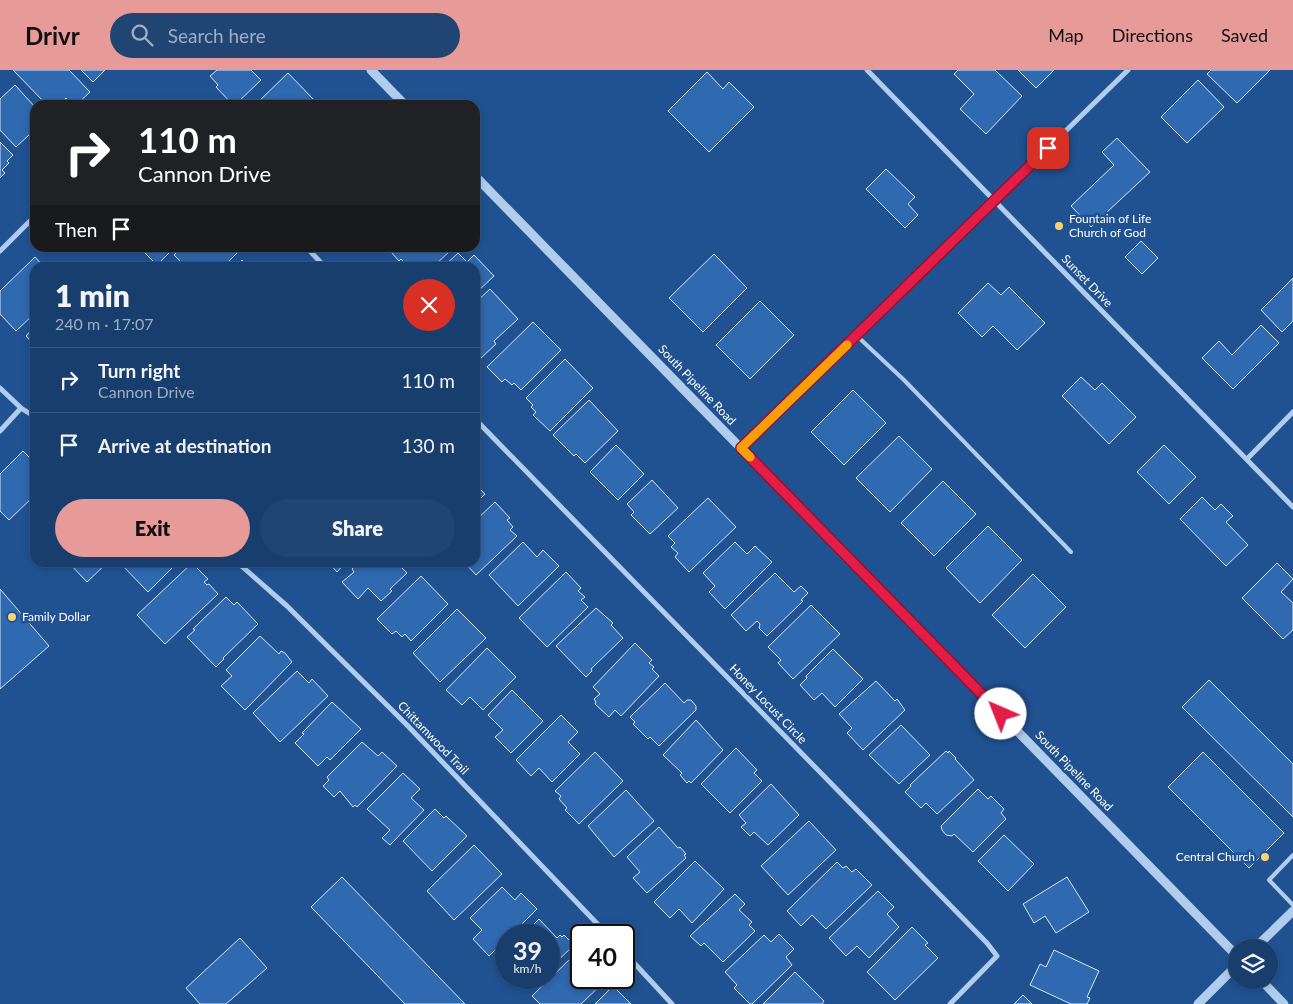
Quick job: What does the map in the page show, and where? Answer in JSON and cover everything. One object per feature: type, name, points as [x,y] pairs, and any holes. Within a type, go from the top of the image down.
[{"type":"street","points":[[371,70],[400,100]]},
{"type":"street","name":"Sunset Drive","points":[[867,70],[1293,506]]},
{"type":"street","points":[[741,448],[1128,70]]},
{"type":"street","name":"South Pipeline Road","points":[[480,181],[1228,947]]},
{"type":"street","points":[[0,251],[30,221]]},
{"type":"street","points":[[311,252],[320,262]]},
{"type":"street","points":[[0,388],[30,414]]},
{"type":"street","points":[[0,431],[21,408]]},
{"type":"street","points":[[1247,458],[1293,412]]},
{"type":"street","name":"Honey Locust Circle","points":[[480,424],[987,942],[997,956],[950,1004]]},
{"type":"street","name":"Chittamwood Trail","points":[[243,567],[288,606],[378,696],[597,924]]},
{"type":"street","points":[[1264,939],[1293,911]]},
{"type":"street","points":[[635,964],[672,1004]]},
{"type":"street","points":[[1198,1004],[1228,974]]},
{"type":"street","points":[[1270,989],[1284,1004]]},
{"type":"lane","points":[[857,336],[904,380],[1071,552]]},
{"type":"lane","points":[[1293,855],[1269,880],[1293,905]]},
{"type":"building","points":[[13,70],[69,70],[90,92],[81,100],[68,100],[66,98],[64,100],[42,100]]},
{"type":"building","points":[[81,70],[105,70],[93,82]]},
{"type":"building","points":[[217,70],[251,70],[261,80],[240,100],[228,100],[216,87],[218,85],[210,76]]},
{"type":"building","points":[[958,70],[995,70],[1022,96],[986,134],[960,109],[974,94],[954,74]]},
{"type":"building","points":[[1018,70],[1054,70],[1036,88]]},
{"type":"building","points":[[1211,70],[1270,70],[1237,103],[1207,74]]},
{"type":"building","points":[[707,72],[723,89],[729,82],[754,107],[709,152],[668,111]]},
{"type":"building","points":[[288,73],[314,100],[260,100]]},
{"type":"building","points":[[1198,80],[1224,107],[1187,143],[1161,117]]},
{"type":"building","points":[[15,85],[30,102],[30,134],[16,147],[0,130],[0,99]]},
{"type":"building","points":[[1117,138],[1150,172],[1091,227],[1071,206],[1114,165],[1102,152]]},
{"type":"building","points":[[0,142],[13,155],[7,161],[9,163],[2,170],[5,173],[0,178]]},
{"type":"building","points":[[886,169],[915,197],[908,204],[918,215],[905,228],[866,189]]},
{"type":"building","points":[[1141,241],[1158,258],[1142,274],[1125,257]]},
{"type":"building","points":[[144,252],[170,252],[160,262],[154,262]]},
{"type":"building","points":[[177,252],[237,253],[228,262],[181,262],[174,255]]},
{"type":"building","points":[[391,252],[449,252],[438,262],[404,262],[401,259],[399,261]]},
{"type":"building","points":[[458,253],[467,262],[448,262]]},
{"type":"building","points":[[714,254],[747,288],[703,332],[669,298]]},
{"type":"building","points":[[474,255],[494,276],[480,289],[480,262],[467,262]]},
{"type":"building","points":[[35,257],[40,262],[30,262],[30,318],[16,331],[0,314],[0,291]]},
{"type":"building","points":[[1293,278],[1293,321],[1282,332],[1261,310]]},
{"type":"building","points":[[988,283],[1001,295],[1009,287],[1045,323],[1017,350],[993,326],[982,337],[958,313]]},
{"type":"building","points":[[490,289],[518,319],[494,341],[496,344],[480,359],[480,298]]},
{"type":"building","points":[[760,301],[794,335],[750,379],[716,345]]},
{"type":"building","points":[[533,322],[561,350],[521,390],[514,383],[512,385],[505,379],[502,382],[487,367]]},
{"type":"building","points":[[1261,325],[1279,343],[1233,389],[1202,358],[1219,341],[1232,355]]},
{"type":"building","points":[[30,331],[30,340],[26,336]]},
{"type":"building","points":[[565,359],[593,388],[550,431],[533,415],[536,412],[531,407],[533,405],[526,398]]},
{"type":"building","points":[[1081,377],[1095,390],[1102,383],[1136,417],[1109,444],[1062,396]]},
{"type":"building","points":[[853,390],[886,423],[844,465],[811,432]]},
{"type":"building","points":[[589,400],[618,431],[585,463],[576,454],[574,456],[553,435]]},
{"type":"building","points":[[899,436],[932,469],[890,512],[856,478]]},
{"type":"building","points":[[616,445],[644,474],[618,500],[590,472]]},
{"type":"building","points":[[1164,445],[1196,477],[1169,504],[1137,472]]},
{"type":"building","points":[[23,451],[30,458],[30,500],[9,520],[0,511],[0,474]]},
{"type":"building","points":[[652,480],[678,508],[650,534],[631,515],[634,512],[627,504]]},
{"type":"building","points":[[943,481],[976,514],[934,556],[901,523]]},
{"type":"building","points":[[480,489],[485,494],[480,499]]},
{"type":"building","points":[[1202,497],[1215,510],[1221,504],[1233,516],[1226,522],[1248,545],[1226,566],[1180,519]]},
{"type":"building","points":[[708,498],[736,527],[689,572],[675,557],[678,553],[671,547],[675,543],[668,536]]},
{"type":"building","points":[[495,502],[510,518],[507,520],[513,527],[510,530],[517,536],[476,575],[469,567],[480,567],[480,516]]},
{"type":"building","points":[[988,526],[1022,560],[980,603],[946,568]]},
{"type":"building","points":[[523,542],[537,557],[543,550],[559,566],[518,606],[489,575]]},
{"type":"building","points":[[735,542],[747,554],[755,546],[772,562],[725,609],[709,592],[715,586],[703,573]]},
{"type":"building","points":[[1277,563],[1293,579],[1281,592],[1293,603],[1293,630],[1283,639],[1242,598]]},
{"type":"building","points":[[73,567],[103,567],[87,582]]},
{"type":"building","points":[[124,567],[173,567],[148,592]]},
{"type":"building","points":[[188,567],[196,567],[208,579],[204,582],[207,585],[209,584],[218,594],[165,644],[137,615]]},
{"type":"building","points":[[332,567],[342,567],[337,572]]},
{"type":"building","points":[[354,567],[401,567],[407,573],[390,589],[392,591],[381,601],[368,588],[358,599],[342,582],[354,572],[352,569]]},
{"type":"building","points":[[566,572],[581,588],[578,591],[585,597],[581,600],[588,607],[547,647],[519,618]]},
{"type":"building","points":[[775,573],[794,592],[801,586],[808,593],[801,600],[803,601],[767,636],[759,628],[760,624],[757,621],[746,631],[731,615]]},
{"type":"building","points":[[1033,574],[1066,607],[1025,648],[992,615]]},
{"type":"building","points":[[421,576],[448,604],[411,641],[405,634],[402,637],[396,631],[392,634],[377,619]]},
{"type":"building","name":"Family Dollar","points":[[0,589],[49,646],[0,689]]},
{"type":"building","points":[[226,597],[234,605],[237,602],[258,624],[216,667],[187,637]]},
{"type":"building","points":[[811,605],[840,634],[793,679],[778,663],[781,660],[768,647]]},
{"type":"building","points":[[596,608],[613,623],[611,625],[623,638],[591,669],[592,671],[586,677],[556,646]]},
{"type":"building","points":[[457,609],[486,638],[440,682],[413,653]]},
{"type":"building","points":[[260,636],[279,654],[281,651],[285,653],[292,662],[245,710],[221,686],[232,676],[226,670]]},
{"type":"building","points":[[635,643],[652,660],[649,663],[654,667],[652,669],[659,676],[621,716],[615,710],[609,717],[595,704],[594,699],[600,694],[593,687]]},
{"type":"building","points":[[487,648],[516,677],[483,710],[470,697],[462,705],[446,690]]},
{"type":"building","points":[[833,649],[863,679],[835,707],[822,693],[814,700],[800,685],[807,678],[806,676]]},
{"type":"building","points":[[297,671],[309,683],[312,679],[328,696],[280,742],[253,713]]},
{"type":"building","points":[[1209,680],[1293,764],[1293,817],[1182,707]]},
{"type":"building","points":[[876,681],[895,701],[897,699],[905,710],[863,750],[847,733],[852,728],[839,714]]},
{"type":"building","points":[[665,683],[684,703],[687,700],[691,700],[696,706],[696,710],[659,746],[650,737],[648,739],[633,724],[635,722],[630,717]]},
{"type":"building","points":[[512,690],[543,721],[511,753],[495,737],[503,730],[488,715]]},
{"type":"building","points":[[332,702],[361,729],[330,760],[327,757],[318,766],[295,743],[304,734],[302,733]]},
{"type":"building","points":[[561,715],[578,732],[568,742],[580,754],[552,782],[539,768],[531,776],[516,760]]},
{"type":"building","points":[[696,720],[723,750],[691,783],[689,781],[687,783],[680,775],[682,773],[663,755]]},
{"type":"building","points":[[901,725],[930,755],[899,784],[869,755]]},
{"type":"building","points":[[362,742],[378,756],[382,752],[397,766],[357,807],[355,805],[353,807],[340,791],[334,797],[323,786],[329,780],[327,777]]},
{"type":"building","points":[[736,748],[757,770],[754,773],[762,781],[730,813],[701,784]]},
{"type":"building","points":[[946,751],[948,753],[949,751],[956,758],[974,780],[937,814],[926,803],[921,808],[905,792]]},
{"type":"building","points":[[595,752],[623,781],[579,824],[565,810],[567,808],[559,799],[561,796],[555,791]]},
{"type":"building","points":[[1203,752],[1284,833],[1249,868],[1168,787]]},
{"type":"building","points":[[403,773],[420,789],[411,798],[424,810],[390,845],[382,838],[390,830],[367,809]]},
{"type":"building","points":[[771,784],[799,815],[768,845],[754,832],[750,836],[741,827],[746,823],[739,815]]},
{"type":"building","points":[[978,789],[988,799],[991,796],[1004,809],[1001,813],[1006,819],[973,852],[954,834],[952,836],[946,835],[941,826]]},
{"type":"building","points":[[626,790],[654,821],[614,857],[588,826]]},
{"type":"building","points":[[435,809],[444,818],[446,816],[467,836],[432,871],[403,841]]},
{"type":"building","points":[[809,821],[836,850],[788,895],[761,866]]},
{"type":"building","points":[[659,827],[678,848],[680,847],[686,854],[684,855],[686,858],[647,893],[633,878],[640,872],[627,857]]},
{"type":"building","points":[[1004,835],[1034,864],[1008,891],[978,861]]},
{"type":"building","points":[[474,845],[502,874],[454,920],[427,891]]},
{"type":"building","points":[[695,861],[724,889],[692,923],[679,909],[670,918],[654,902]]},
{"type":"building","points":[[837,862],[843,868],[846,866],[852,872],[856,869],[872,885],[826,929],[812,915],[801,926],[787,911]]},
{"type":"building","points":[[342,877],[465,1004],[405,1004],[311,907]]},
{"type":"building","points":[[1067,877],[1089,912],[1056,933],[1045,916],[1034,923],[1023,904]]},
{"type":"building","points":[[502,887],[515,900],[521,893],[537,909],[522,924],[495,924],[495,950],[489,956],[473,939],[482,930],[470,918]]},
{"type":"building","points":[[878,891],[894,907],[887,914],[899,927],[869,958],[857,946],[846,956],[829,938]]},
{"type":"building","points":[[735,894],[745,904],[739,910],[752,922],[749,925],[755,931],[723,962],[704,943],[701,946],[690,936]]},
{"type":"building","points":[[539,919],[544,924],[534,924]]},
{"type":"building","points":[[912,927],[928,943],[925,945],[938,958],[895,1000],[867,972]]},
{"type":"building","points":[[779,934],[794,949],[786,957],[792,965],[750,1004],[734,988],[737,985],[725,972],[764,935],[771,942]]},
{"type":"building","points":[[560,935],[562,937],[564,935],[570,941],[570,949],[560,958]]},
{"type":"building","points":[[240,938],[267,968],[226,1004],[200,1004],[186,988]]},
{"type":"building","points":[[1054,950],[1099,971],[1087,997],[1090,998],[1087,1004],[1071,1004],[1030,985],[1040,964],[1046,967]]},
{"type":"building","points":[[570,959],[570,989],[597,989],[581,1004],[540,1004],[532,996],[539,989],[560,989],[560,969]]},
{"type":"building","points":[[795,972],[824,1001],[822,1004],[763,1004]]},
{"type":"building","points":[[610,989],[616,989],[631,1004],[595,1004]]},
{"type":"building","points":[[1023,995],[1032,1004],[1014,1004]]},
{"type":"slow traffic","points":[[750,457],[741,448],[847,345]]},
{"type":"place","name":"Fountain of Life Church of God","points":[[1059,226]]},
{"type":"place","name":"Family Dollar","points":[[12,617]]},
{"type":"place","name":"Central Church","points":[[1265,857]]},
{"type":"route","points":[[1001,714],[741,448],[1048,148]]}]
